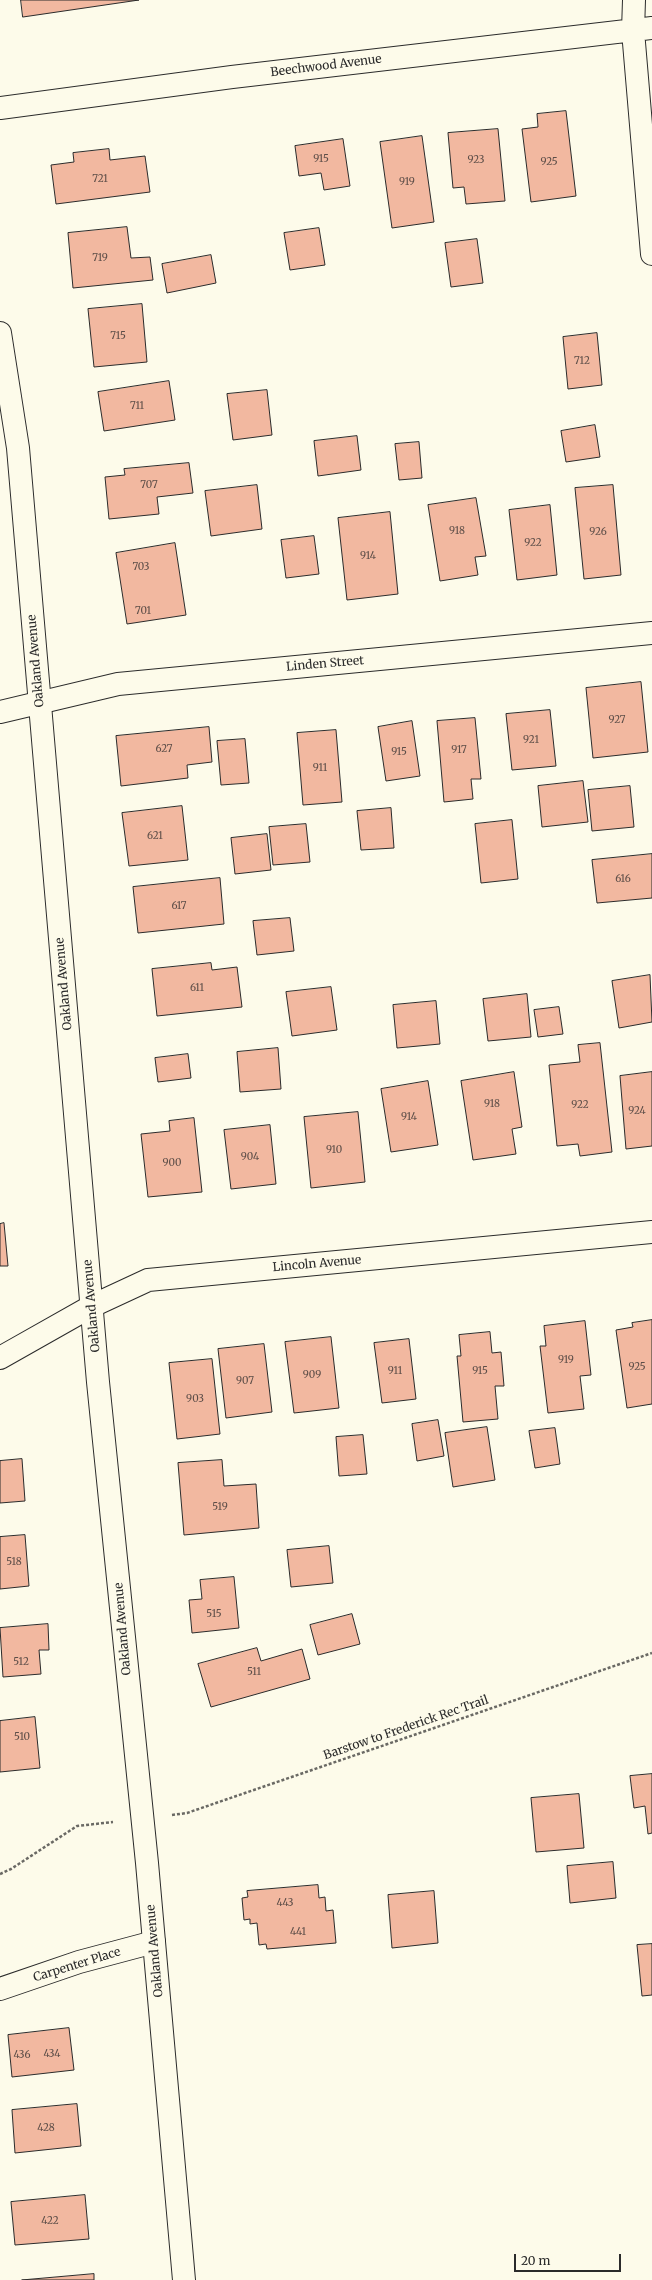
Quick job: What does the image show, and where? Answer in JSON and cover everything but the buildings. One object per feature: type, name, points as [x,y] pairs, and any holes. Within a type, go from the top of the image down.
[{"type":"street","points":[[634,0],[642,30],[652,254]]},
{"type":"street","name":"Beechwood Avenue","points":[[0,108],[232,77],[642,30]]},
{"type":"street","name":"Oakland Avenue","points":[[0,333],[18,448],[98,1382],[154,1942],[184,2280]]},
{"type":"street","name":"Linden Street","points":[[0,712],[118,684],[652,633]]},
{"type":"street","name":"Lincoln Avenue","points":[[0,1358],[92,1306],[148,1280],[652,1232]]},
{"type":"street","name":"Carpenter Place","points":[[0,1990],[78,1962],[154,1942]]},
{"type":"path","name":"Barstow to Frederick Rec Trail","points":[[165,1816],[187,1813],[652,1653]]},
{"type":"path","points":[[0,1874],[11,1869],[77,1826],[116,1822]]}]
